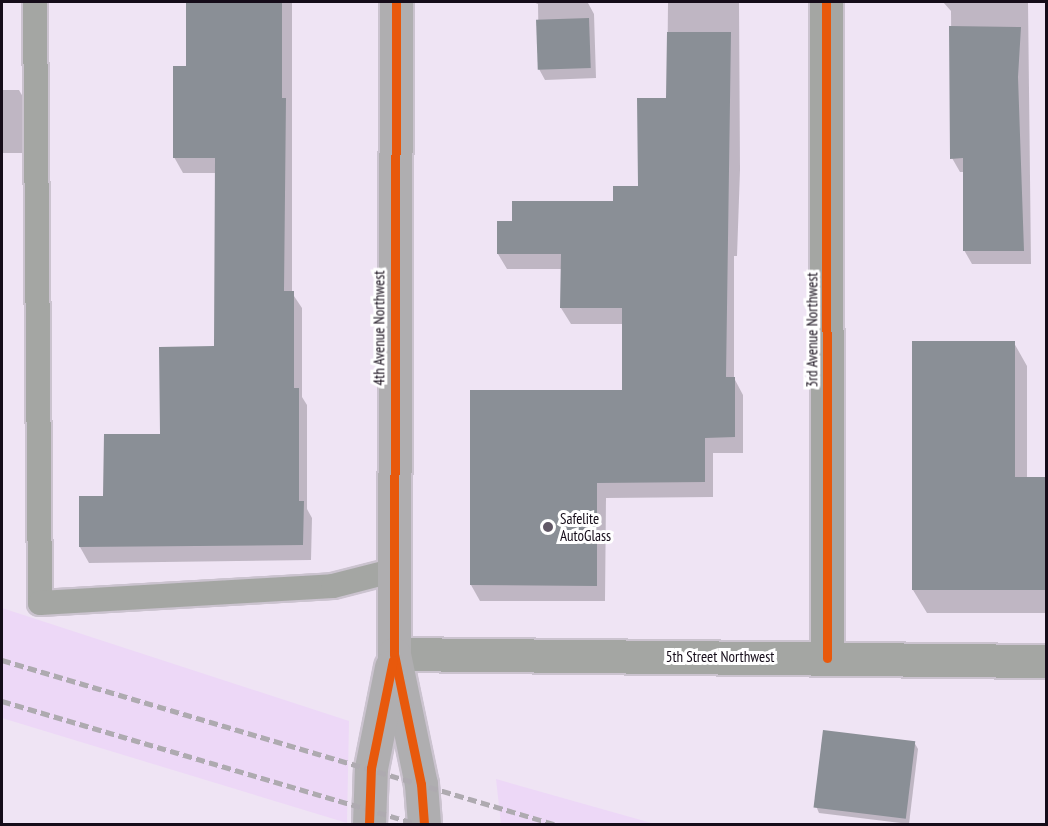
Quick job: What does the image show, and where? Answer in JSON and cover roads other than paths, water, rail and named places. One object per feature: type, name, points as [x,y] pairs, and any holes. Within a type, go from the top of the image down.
[{"type":"main road","name":"4th Avenue Northwest","points":[[396,2],[392,571],[394,654],[421,784],[424,825]]},
{"type":"main road","name":"4th Avenue Northwest","points":[[369,825],[371,768],[394,654]]},
{"type":"street","name":"3rd Avenue Northwest","points":[[826,2],[826,658]]},
{"type":"street","name":"5th Street Northwest","points":[[394,654],[1047,661]]},
{"type":"lane","points":[[35,2],[40,603],[333,586],[392,571]]},
{"type":"railway","points":[[2,660],[554,824]]},
{"type":"railway","points":[[2,701],[416,824]]},
{"type":"place","name":"Safelite AutoGlass","points":[[548,527]]}]
